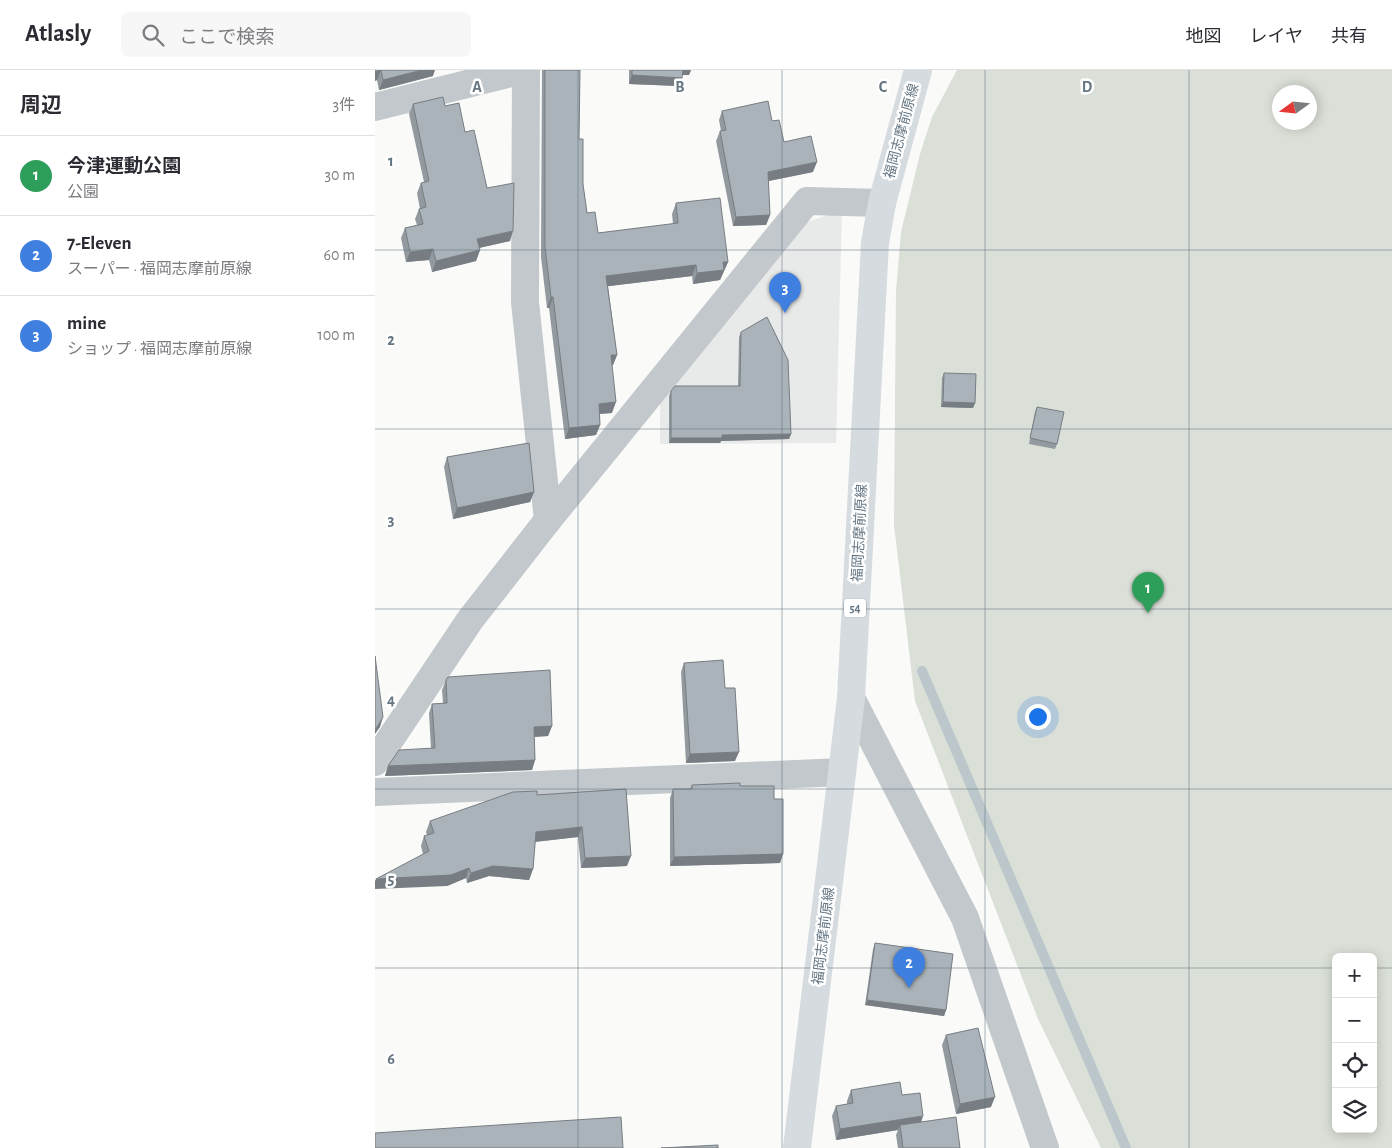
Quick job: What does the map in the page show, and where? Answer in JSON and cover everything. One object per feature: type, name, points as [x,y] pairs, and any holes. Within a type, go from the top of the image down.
[{"type":"main road","name":"福岡志摩前原線","points":[[797,1148],[851,698],[875,252],[882,202],[918,70]]},
{"type":"street","points":[[375,107],[525,70],[525,302],[548,520]]},
{"type":"street","points":[[375,762],[471,620],[548,520],[807,201],[882,202]]},
{"type":"street","points":[[851,698],[965,918],[1045,1148]]},
{"type":"street","points":[[375,792],[842,772]]},
{"type":"shaded area","points":[[957,70],[1392,70],[1392,1148],[1101,1148],[1038,1019],[915,701],[894,525],[896,291],[901,232],[920,154],[932,117]]},
{"type":"shaded area","points":[[842,210],[836,443],[660,444],[660,402],[801,224]]},
{"type":"building","points":[[381,70],[422,70],[383,80]]},
{"type":"building","points":[[545,70],[580,70],[579,139],[583,139],[583,184],[587,213],[595,212],[598,233],[678,223],[676,203],[720,198],[728,262],[723,262],[724,270],[697,273],[696,265],[606,276],[617,355],[611,355],[616,402],[599,404],[600,425],[569,428],[545,247]]},
{"type":"building","points":[[632,70],[683,70],[682,78],[632,75]]},
{"type":"building","points":[[443,97],[445,106],[459,103],[465,132],[474,130],[487,188],[514,183],[513,231],[477,239],[480,250],[436,261],[433,249],[410,252],[405,228],[423,224],[419,209],[426,207],[421,183],[429,181],[413,104]]},
{"type":"building","points":[[768,101],[772,121],[779,120],[784,142],[811,136],[817,162],[768,172],[770,215],[736,217],[720,131],[726,130],[722,111]]},
{"type":"building","points":[[767,317],[788,360],[791,434],[722,435],[722,438],[671,438],[671,391],[675,386],[740,386],[741,332]]},
{"type":"building","points":[[944,373],[976,374],[975,403],[943,402]]},
{"type":"building","points":[[1037,407],[1064,412],[1057,444],[1030,438]]},
{"type":"building","points":[[529,443],[534,492],[457,508],[447,457]]},
{"type":"building","points":[[375,656],[383,717],[375,730]]},
{"type":"building","points":[[723,660],[725,688],[735,688],[739,752],[690,754],[684,663]]},
{"type":"building","points":[[550,670],[552,726],[534,727],[535,760],[388,766],[399,750],[435,748],[432,704],[447,703],[446,680],[448,677]]},
{"type":"building","points":[[740,783],[740,786],[774,786],[774,799],[783,799],[783,854],[674,857],[673,789],[692,789],[692,785]]},
{"type":"building","points":[[626,789],[631,856],[585,858],[582,827],[536,832],[533,869],[493,866],[471,873],[469,868],[451,875],[376,879],[429,851],[424,836],[434,833],[430,821],[513,792],[537,791],[537,795]]},
{"type":"building","points":[[875,943],[953,954],[946,1010],[867,1000]]},
{"type":"building","points":[[978,1028],[995,1097],[960,1104],[946,1035]]},
{"type":"building","points":[[900,1082],[902,1095],[920,1093],[923,1116],[840,1129],[836,1106],[853,1103],[851,1090]]},
{"type":"building","points":[[621,1117],[623,1148],[375,1148],[375,1133]]},
{"type":"building","points":[[956,1117],[960,1148],[903,1148],[900,1125]]},
{"type":"building","points":[[718,1145],[718,1148],[661,1148]]},
{"type":"waterway","points":[[922,671],[1126,1148]]},
{"type":"place","name":"mine","points":[[785,313]]},
{"type":"place","name":"今津運動公園","points":[[1148,613]]},
{"type":"place","name":"7-Eleven","points":[[909,988]]}]
